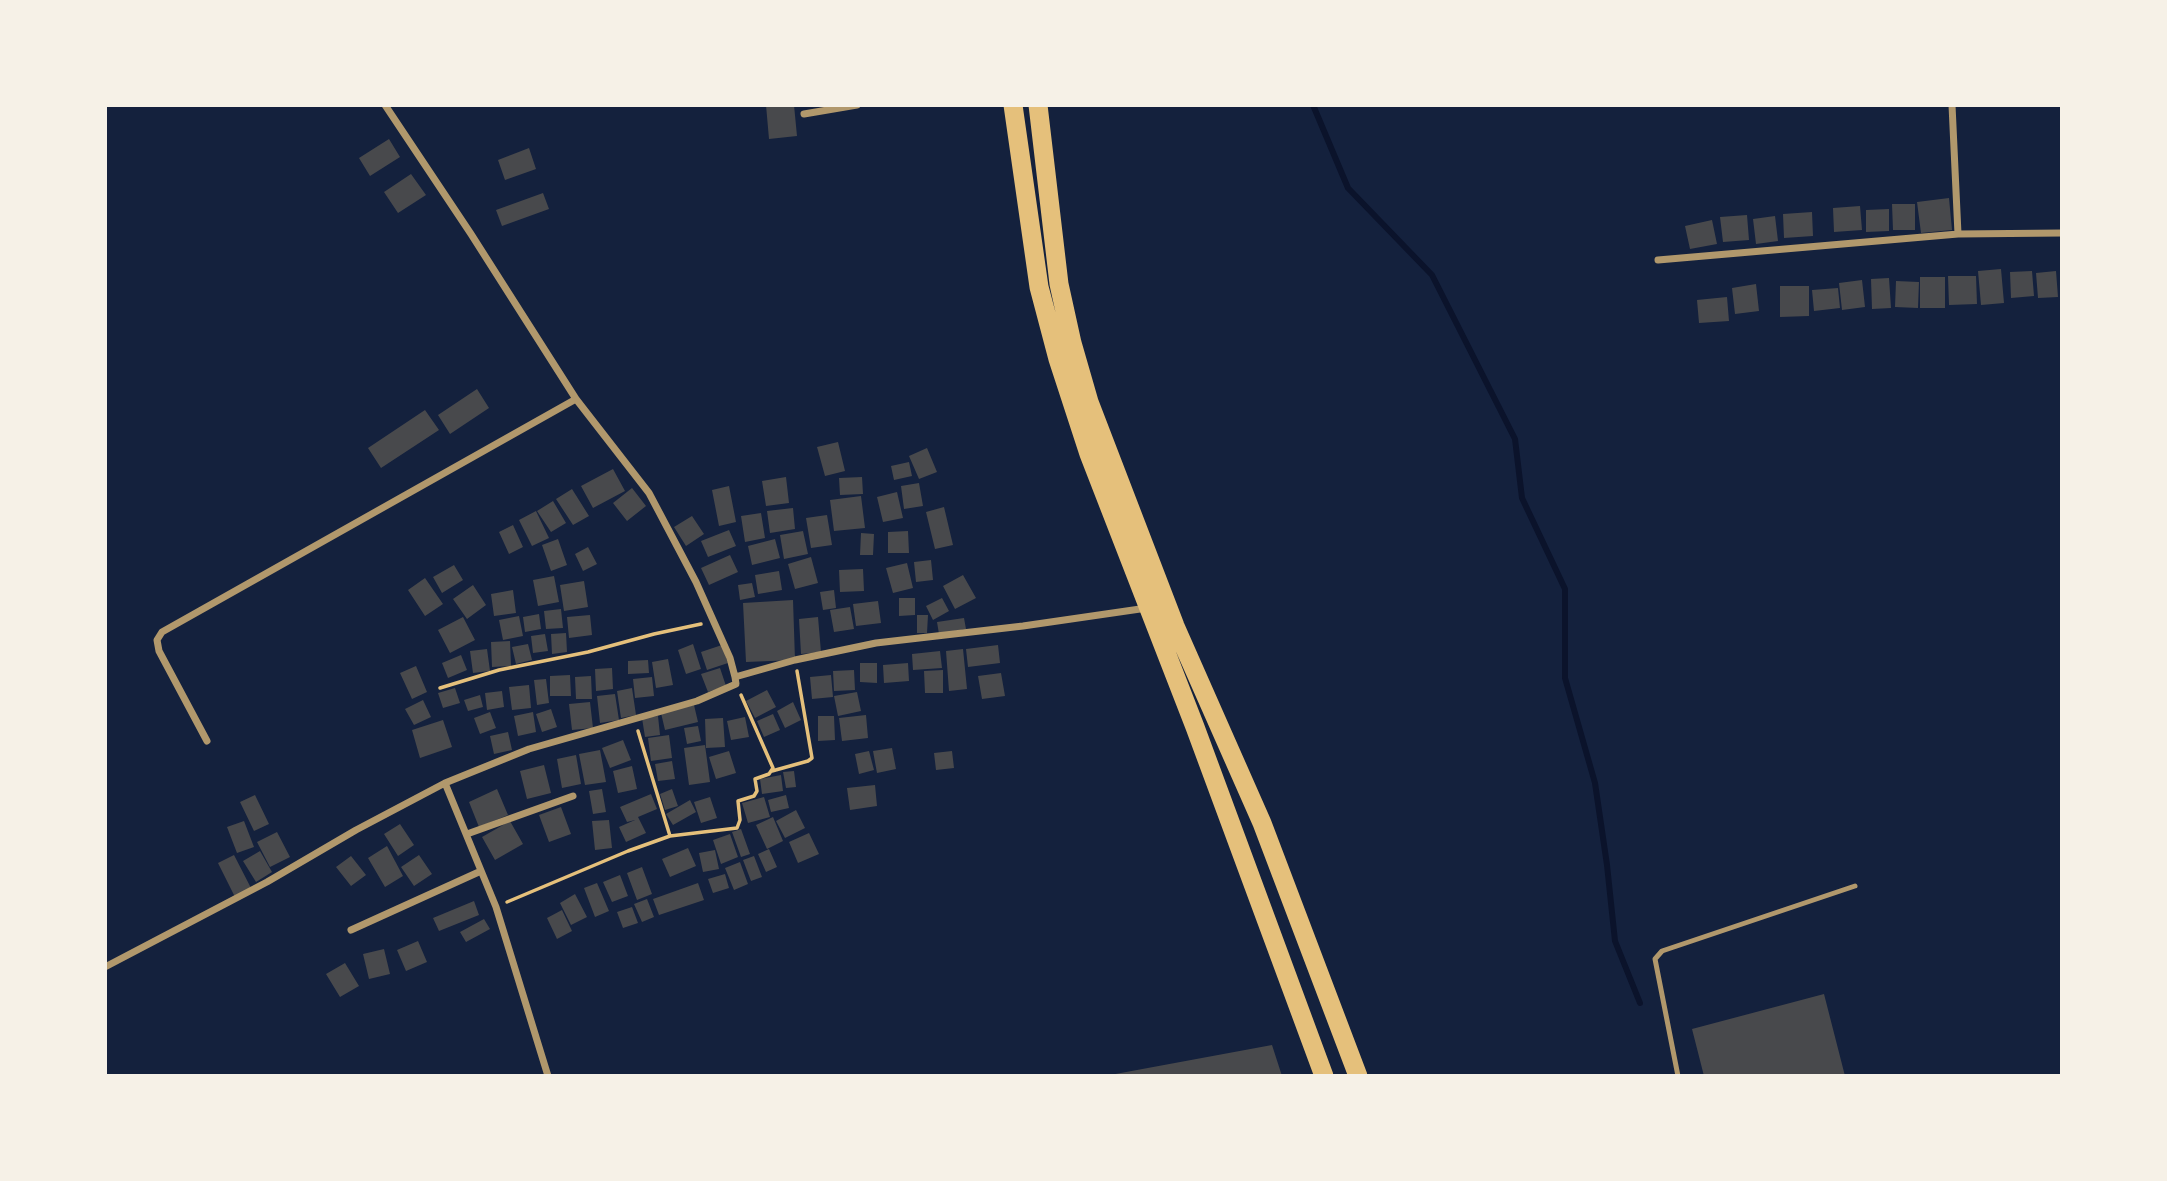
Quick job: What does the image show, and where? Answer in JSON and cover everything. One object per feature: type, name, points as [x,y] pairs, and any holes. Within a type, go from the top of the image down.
[{"type":"highway","points":[[1013,105],[1039,287],[1058,359],[1089,454],[1195,727],[1324,1076]]},
{"type":"highway","points":[[1038,105],[1059,284],[1072,343],[1106,449],[1175,626],[1262,823],[1358,1076]]},
{"type":"highway","points":[[1039,287],[1059,284]]},
{"type":"street","points":[[385,105],[576,399],[649,494],[696,582],[730,658],[736,681]]},
{"type":"street","points":[[804,114],[857,105]]},
{"type":"street","points":[[1952,105],[1958,234]]},
{"type":"street","points":[[1658,260],[1958,234],[2062,233]]},
{"type":"street","points":[[207,741],[159,651],[160,634],[576,399]]},
{"type":"street","points":[[105,967],[267,882],[356,830],[445,783],[529,749],[696,701],[736,681],[795,660],[886,641],[1023,626],[1147,608]]},
{"type":"street","points":[[445,783],[496,907],[548,1076]]},
{"type":"street","points":[[467,834],[573,796]]},
{"type":"street","points":[[351,929],[481,871]]},
{"type":"lane","points":[[1678,1076],[1655,959],[1662,951],[1854,886]]},
{"type":"path","points":[[440,688],[499,670],[714,622]]},
{"type":"path","points":[[496,907],[670,836],[737,828],[740,817],[738,801],[754,796],[757,791],[755,779],[772,771],[808,761],[812,755],[795,660]]},
{"type":"path","points":[[736,681],[773,767],[772,771]]},
{"type":"path","points":[[635,719],[670,836]]},
{"type":"building","points":[[766,105],[794,105],[797,136],[769,139]]},
{"type":"building","points":[[389,139],[400,157],[370,176],[359,158]]},
{"type":"building","points":[[529,148],[536,169],[505,180],[498,160]]},
{"type":"building","points":[[411,174],[426,195],[398,213],[384,192]]},
{"type":"building","points":[[543,193],[549,209],[502,226],[496,210]]},
{"type":"building","points":[[1949,198],[1952,230],[1921,233],[1917,202]]},
{"type":"building","points":[[1892,204],[1915,204],[1915,230],[1893,230]]},
{"type":"building","points":[[1860,206],[1862,230],[1834,232],[1833,208]]},
{"type":"building","points":[[1889,209],[1889,231],[1866,232],[1866,210]]},
{"type":"building","points":[[1812,212],[1813,236],[1784,238],[1783,214]]},
{"type":"building","points":[[1747,215],[1749,240],[1723,242],[1720,217]]},
{"type":"building","points":[[1775,216],[1778,241],[1756,244],[1753,219]]},
{"type":"building","points":[[1712,220],[1717,244],[1690,249],[1685,226]]},
{"type":"building","points":[[2001,269],[2004,303],[1981,305],[1978,271]]},
{"type":"building","points":[[2032,271],[2034,296],[2011,298],[2010,272]]},
{"type":"building","points":[[2056,271],[2058,297],[2038,298],[2036,273]]},
{"type":"building","points":[[1948,276],[1976,276],[1977,304],[1949,305]]},
{"type":"building","points":[[1920,277],[1945,277],[1945,308],[1920,308]]},
{"type":"building","points":[[1889,278],[1891,308],[1872,309],[1871,279]]},
{"type":"building","points":[[1862,280],[1865,307],[1842,310],[1839,283]]},
{"type":"building","points":[[1896,281],[1919,282],[1918,308],[1895,307]]},
{"type":"building","points":[[1756,284],[1759,311],[1735,314],[1732,288]]},
{"type":"building","points":[[1780,286],[1809,286],[1809,316],[1780,317]]},
{"type":"building","points":[[1838,288],[1840,308],[1814,311],[1812,290]]},
{"type":"building","points":[[1727,297],[1729,321],[1699,323],[1697,300]]},
{"type":"building","points":[[477,389],[489,408],[450,434],[438,415]]},
{"type":"building","points":[[425,410],[439,430],[381,468],[368,448]]},
{"type":"building","points":[[838,442],[845,471],[825,476],[817,447]]},
{"type":"building","points":[[927,448],[937,472],[919,479],[909,456]]},
{"type":"building","points":[[909,462],[912,476],[894,480],[891,466]]},
{"type":"building","points":[[613,469],[625,491],[593,508],[581,486]]},
{"type":"building","points":[[786,477],[789,503],[766,506],[762,481]]},
{"type":"building","points":[[862,477],[863,494],[840,495],[839,478]]},
{"type":"building","points":[[919,483],[923,506],[904,509],[901,486]]},
{"type":"building","points":[[729,486],[736,522],[719,526],[712,490]]},
{"type":"building","points":[[632,488],[646,506],[627,521],[613,503]]},
{"type":"building","points":[[572,489],[589,516],[573,525],[556,499]]},
{"type":"building","points":[[897,492],[903,518],[883,522],[877,497]]},
{"type":"building","points":[[861,496],[865,528],[834,531],[830,500]]},
{"type":"building","points":[[553,501],[566,523],[551,532],[537,511]]},
{"type":"building","points":[[944,507],[953,545],[935,549],[926,512]]},
{"type":"building","points":[[793,508],[795,529],[770,533],[767,511]]},
{"type":"building","points":[[536,511],[549,538],[532,546],[519,520]]},
{"type":"building","points":[[761,513],[765,538],[745,542],[741,516]]},
{"type":"building","points":[[827,515],[832,545],[811,548],[806,518]]},
{"type":"building","points":[[692,516],[704,534],[686,546],[674,527]]},
{"type":"building","points":[[513,525],[523,547],[509,554],[499,532]]},
{"type":"building","points":[[729,530],[736,546],[708,557],[701,541]]},
{"type":"building","points":[[803,531],[808,554],[784,559],[780,535]]},
{"type":"building","points":[[908,531],[909,553],[888,553],[888,532]]},
{"type":"building","points":[[861,533],[874,534],[873,555],[860,555]]},
{"type":"building","points":[[558,539],[567,565],[551,571],[542,545]]},
{"type":"building","points":[[775,539],[780,558],[752,565],[748,546]]},
{"type":"building","points":[[588,547],[597,564],[583,571],[575,554]]},
{"type":"building","points":[[730,555],[738,572],[709,585],[701,568]]},
{"type":"building","points":[[811,557],[818,583],[795,589],[788,564]]},
{"type":"building","points":[[931,560],[933,580],[916,582],[914,562]]},
{"type":"building","points":[[907,563],[913,588],[893,593],[886,568]]},
{"type":"building","points":[[454,565],[463,580],[442,593],[433,577]]},
{"type":"building","points":[[863,569],[864,591],[840,592],[839,570]]},
{"type":"building","points":[[779,571],[782,590],[758,594],[755,575]]},
{"type":"building","points":[[963,575],[976,598],[955,609],[943,586]]},
{"type":"building","points":[[554,576],[559,602],[538,606],[533,580]]},
{"type":"building","points":[[425,578],[443,604],[425,616],[408,590]]},
{"type":"building","points":[[584,581],[588,607],[564,611],[560,585]]},
{"type":"building","points":[[752,583],[755,597],[740,600],[738,585]]},
{"type":"building","points":[[473,585],[486,605],[467,619],[453,599]]},
{"type":"building","points":[[513,590],[516,613],[494,616],[491,594]]},
{"type":"building","points":[[834,590],[836,608],[823,610],[820,592]]},
{"type":"building","points":[[899,598],[915,598],[915,615],[899,616]]},
{"type":"building","points":[[942,598],[949,611],[933,620],[926,606]]},
{"type":"building","points":[[793,600],[795,660],[746,662],[743,603]]},
{"type":"building","points":[[878,601],[881,623],[856,626],[853,604]]},
{"type":"building","points":[[850,607],[854,629],[834,632],[830,610]]},
{"type":"building","points":[[561,609],[563,628],[546,629],[544,611]]},
{"type":"building","points":[[539,614],[541,629],[525,632],[523,617]]},
{"type":"building","points":[[590,615],[592,635],[569,638],[567,617]]},
{"type":"building","points":[[917,615],[928,615],[927,633],[917,633]]},
{"type":"building","points":[[519,616],[523,636],[503,640],[499,620]]},
{"type":"building","points":[[463,617],[475,640],[450,653],[438,630]]},
{"type":"building","points":[[818,617],[821,652],[801,654],[799,619]]},
{"type":"building","points":[[964,618],[966,629],[939,634],[937,622]]},
{"type":"building","points":[[566,633],[567,652],[552,654],[551,634]]},
{"type":"building","points":[[545,634],[548,651],[533,653],[531,636]]},
{"type":"building","points":[[510,641],[511,666],[492,667],[491,642]]},
{"type":"building","points":[[528,644],[532,660],[516,664],[512,647]]},
{"type":"building","points":[[693,644],[701,669],[686,674],[678,650]]},
{"type":"building","points":[[722,645],[728,663],[707,670],[701,652]]},
{"type":"building","points":[[998,645],[1000,663],[968,667],[966,649]]},
{"type":"building","points":[[487,649],[490,671],[473,673],[470,651]]},
{"type":"building","points":[[963,649],[967,689],[949,691],[946,651]]},
{"type":"building","points":[[940,651],[942,668],[913,670],[912,654]]},
{"type":"building","points":[[461,655],[467,670],[448,678],[442,663]]},
{"type":"building","points":[[668,659],[673,685],[656,688],[652,662]]},
{"type":"building","points":[[648,660],[649,673],[628,674],[628,661]]},
{"type":"building","points":[[860,663],[877,663],[877,683],[860,682]]},
{"type":"building","points":[[908,663],[909,681],[884,683],[883,665]]},
{"type":"building","points":[[416,666],[427,692],[412,699],[400,673]]},
{"type":"building","points":[[612,668],[613,689],[596,691],[595,669]]},
{"type":"building","points":[[720,668],[726,686],[708,692],[701,674]]},
{"type":"building","points":[[854,670],[855,690],[834,691],[833,671]]},
{"type":"building","points":[[943,670],[943,693],[925,693],[924,671]]},
{"type":"building","points":[[1001,673],[1005,696],[982,699],[978,676]]},
{"type":"building","points":[[570,675],[571,696],[550,696],[550,676]]},
{"type":"building","points":[[831,675],[833,697],[812,699],[810,677]]},
{"type":"building","points":[[591,676],[592,699],[576,699],[575,677]]},
{"type":"building","points":[[652,677],[654,696],[635,698],[633,679]]},
{"type":"building","points":[[546,679],[549,703],[537,705],[534,680]]},
{"type":"building","points":[[529,685],[531,708],[512,710],[509,687]]},
{"type":"building","points":[[455,688],[460,703],[443,708],[438,693]]},
{"type":"building","points":[[632,688],[636,715],[621,718],[617,691]]},
{"type":"building","points":[[767,690],[776,707],[755,718],[746,701]]},
{"type":"building","points":[[502,691],[504,707],[487,710],[485,693]]},
{"type":"building","points":[[857,692],[861,711],[838,716],[834,696]]},
{"type":"building","points":[[615,694],[619,720],[600,723],[597,696]]},
{"type":"building","points":[[480,695],[483,707],[468,711],[464,700]]},
{"type":"building","points":[[423,700],[431,717],[414,725],[405,709]]},
{"type":"building","points":[[590,702],[593,728],[572,730],[569,704]]},
{"type":"building","points":[[793,702],[801,720],[785,728],[777,711]]},
{"type":"building","points":[[694,705],[698,722],[665,730],[661,713]]},
{"type":"building","points":[[551,709],[557,727],[542,732],[536,714]]},
{"type":"building","points":[[490,712],[496,728],[480,734],[474,718]]},
{"type":"building","points":[[533,712],[536,732],[518,736],[514,716]]},
{"type":"building","points":[[773,714],[780,730],[764,737],[757,721]]},
{"type":"building","points":[[866,715],[868,738],[842,741],[839,718]]},
{"type":"building","points":[[658,716],[660,735],[645,737],[642,718]]},
{"type":"building","points":[[818,716],[834,716],[835,740],[818,741]]},
{"type":"building","points":[[745,717],[749,737],[731,740],[727,721]]},
{"type":"building","points":[[723,718],[725,747],[706,748],[705,719]]},
{"type":"building","points":[[443,720],[452,747],[420,758],[412,730]]},
{"type":"building","points":[[698,726],[701,741],[687,744],[684,728]]},
{"type":"building","points":[[508,732],[512,750],[494,754],[490,736]]},
{"type":"building","points":[[669,735],[672,758],[651,761],[648,738]]},
{"type":"building","points":[[623,740],[631,760],[610,768],[602,748]]},
{"type":"building","points":[[705,745],[710,782],[689,785],[684,748]]},
{"type":"building","points":[[892,748],[896,769],[877,773],[873,751]]},
{"type":"building","points":[[600,750],[606,782],[585,785],[579,754]]},
{"type":"building","points":[[729,751],[736,773],[716,779],[709,757]]},
{"type":"building","points":[[869,751],[874,770],[859,774],[855,754]]},
{"type":"building","points":[[952,751],[954,768],[936,770],[934,753]]},
{"type":"building","points":[[576,755],[581,784],[562,788],[557,759]]},
{"type":"building","points":[[672,761],[675,779],[658,781],[655,764]]},
{"type":"building","points":[[544,765],[551,793],[527,799],[520,771]]},
{"type":"building","points":[[632,766],[637,789],[618,793],[613,771]]},
{"type":"building","points":[[794,771],[796,787],[786,788],[783,772]]},
{"type":"building","points":[[781,775],[783,791],[762,794],[760,779]]},
{"type":"building","points":[[875,785],[877,806],[850,810],[847,788]]},
{"type":"building","points":[[497,789],[508,815],[479,827],[469,802]]},
{"type":"building","points":[[602,789],[606,812],[593,814],[589,791]]},
{"type":"building","points":[[672,789],[678,806],[665,810],[660,794]]},
{"type":"building","points":[[651,794],[657,809],[638,817],[646,833],[626,842],[619,827],[635,820],[627,822],[620,807]]},
{"type":"building","points":[[255,795],[269,824],[254,831],[240,802]]},
{"type":"building","points":[[786,795],[789,808],[771,812],[768,800]]},
{"type":"building","points":[[710,797],[717,818],[701,823],[694,802]]},
{"type":"building","points":[[764,797],[770,817],[748,823],[742,803]]},
{"type":"building","points":[[690,800],[696,812],[673,825],[666,814]]},
{"type":"building","points":[[561,807],[571,834],[549,842],[539,815]]},
{"type":"building","points":[[796,810],[805,828],[785,838],[776,821]]},
{"type":"building","points":[[773,817],[783,841],[767,849],[756,825]]},
{"type":"building","points":[[609,820],[612,848],[595,850],[592,821]]},
{"type":"building","points":[[244,821],[254,847],[237,853],[227,827]]},
{"type":"building","points":[[510,821],[523,844],[495,860],[482,837]]},
{"type":"building","points":[[400,824],[414,845],[398,856],[384,834]]},
{"type":"building","points":[[741,829],[750,854],[741,857],[732,832]]},
{"type":"building","points":[[277,832],[290,857],[270,867],[257,842]]},
{"type":"building","points":[[809,833],[819,854],[798,863],[789,842]]},
{"type":"building","points":[[730,834],[738,857],[721,864],[713,840]]},
{"type":"building","points":[[387,846],[403,876],[385,887],[368,858]]},
{"type":"building","points":[[688,848],[696,866],[670,877],[662,859]]},
{"type":"building","points":[[769,849],[777,867],[766,872],[758,854]]},
{"type":"building","points":[[715,850],[719,869],[703,872],[699,853]]},
{"type":"building","points":[[260,851],[272,872],[256,882],[243,861]]},
{"type":"building","points":[[234,855],[251,888],[235,897],[218,863]]},
{"type":"building","points":[[419,855],[432,874],[414,886],[401,867]]},
{"type":"building","points":[[351,856],[366,875],[351,886],[336,867]]},
{"type":"building","points":[[754,856],[762,877],[751,881],[743,860]]},
{"type":"building","points":[[740,862],[748,884],[734,890],[725,868]]},
{"type":"building","points":[[642,867],[652,894],[637,900],[627,873]]},
{"type":"building","points":[[725,874],[729,888],[713,893],[708,879]]},
{"type":"building","points":[[620,875],[628,896],[612,902],[603,882]]},
{"type":"building","points":[[597,883],[609,911],[595,917],[584,888]]},
{"type":"building","points":[[698,883],[704,900],[659,915],[653,899]]},
{"type":"building","points":[[575,894],[587,917],[571,925],[560,903]]},
{"type":"building","points":[[647,899],[654,917],[642,922],[634,904]]},
{"type":"building","points":[[474,901],[479,915],[439,931],[433,918]]},
{"type":"building","points":[[632,907],[638,923],[623,928],[617,912]]},
{"type":"building","points":[[562,910],[572,931],[557,939],[547,918]]},
{"type":"building","points":[[484,919],[490,929],[466,942],[460,932]]},
{"type":"building","points":[[418,941],[427,962],[406,971],[397,950]]},
{"type":"building","points":[[384,949],[390,974],[369,979],[363,954]]},
{"type":"building","points":[[345,963],[359,986],[340,997],[326,974]]},
{"type":"building","points":[[1824,994],[1845,1076],[1704,1076],[1692,1029]]},
{"type":"building","points":[[1272,1045],[1282,1076],[1110,1076],[1110,1075]]},
{"type":"waterway","points":[[1313,105],[1348,188],[1432,275],[1515,439],[1522,498],[1565,589],[1565,678],[1595,783],[1615,941],[1640,1003]]}]
